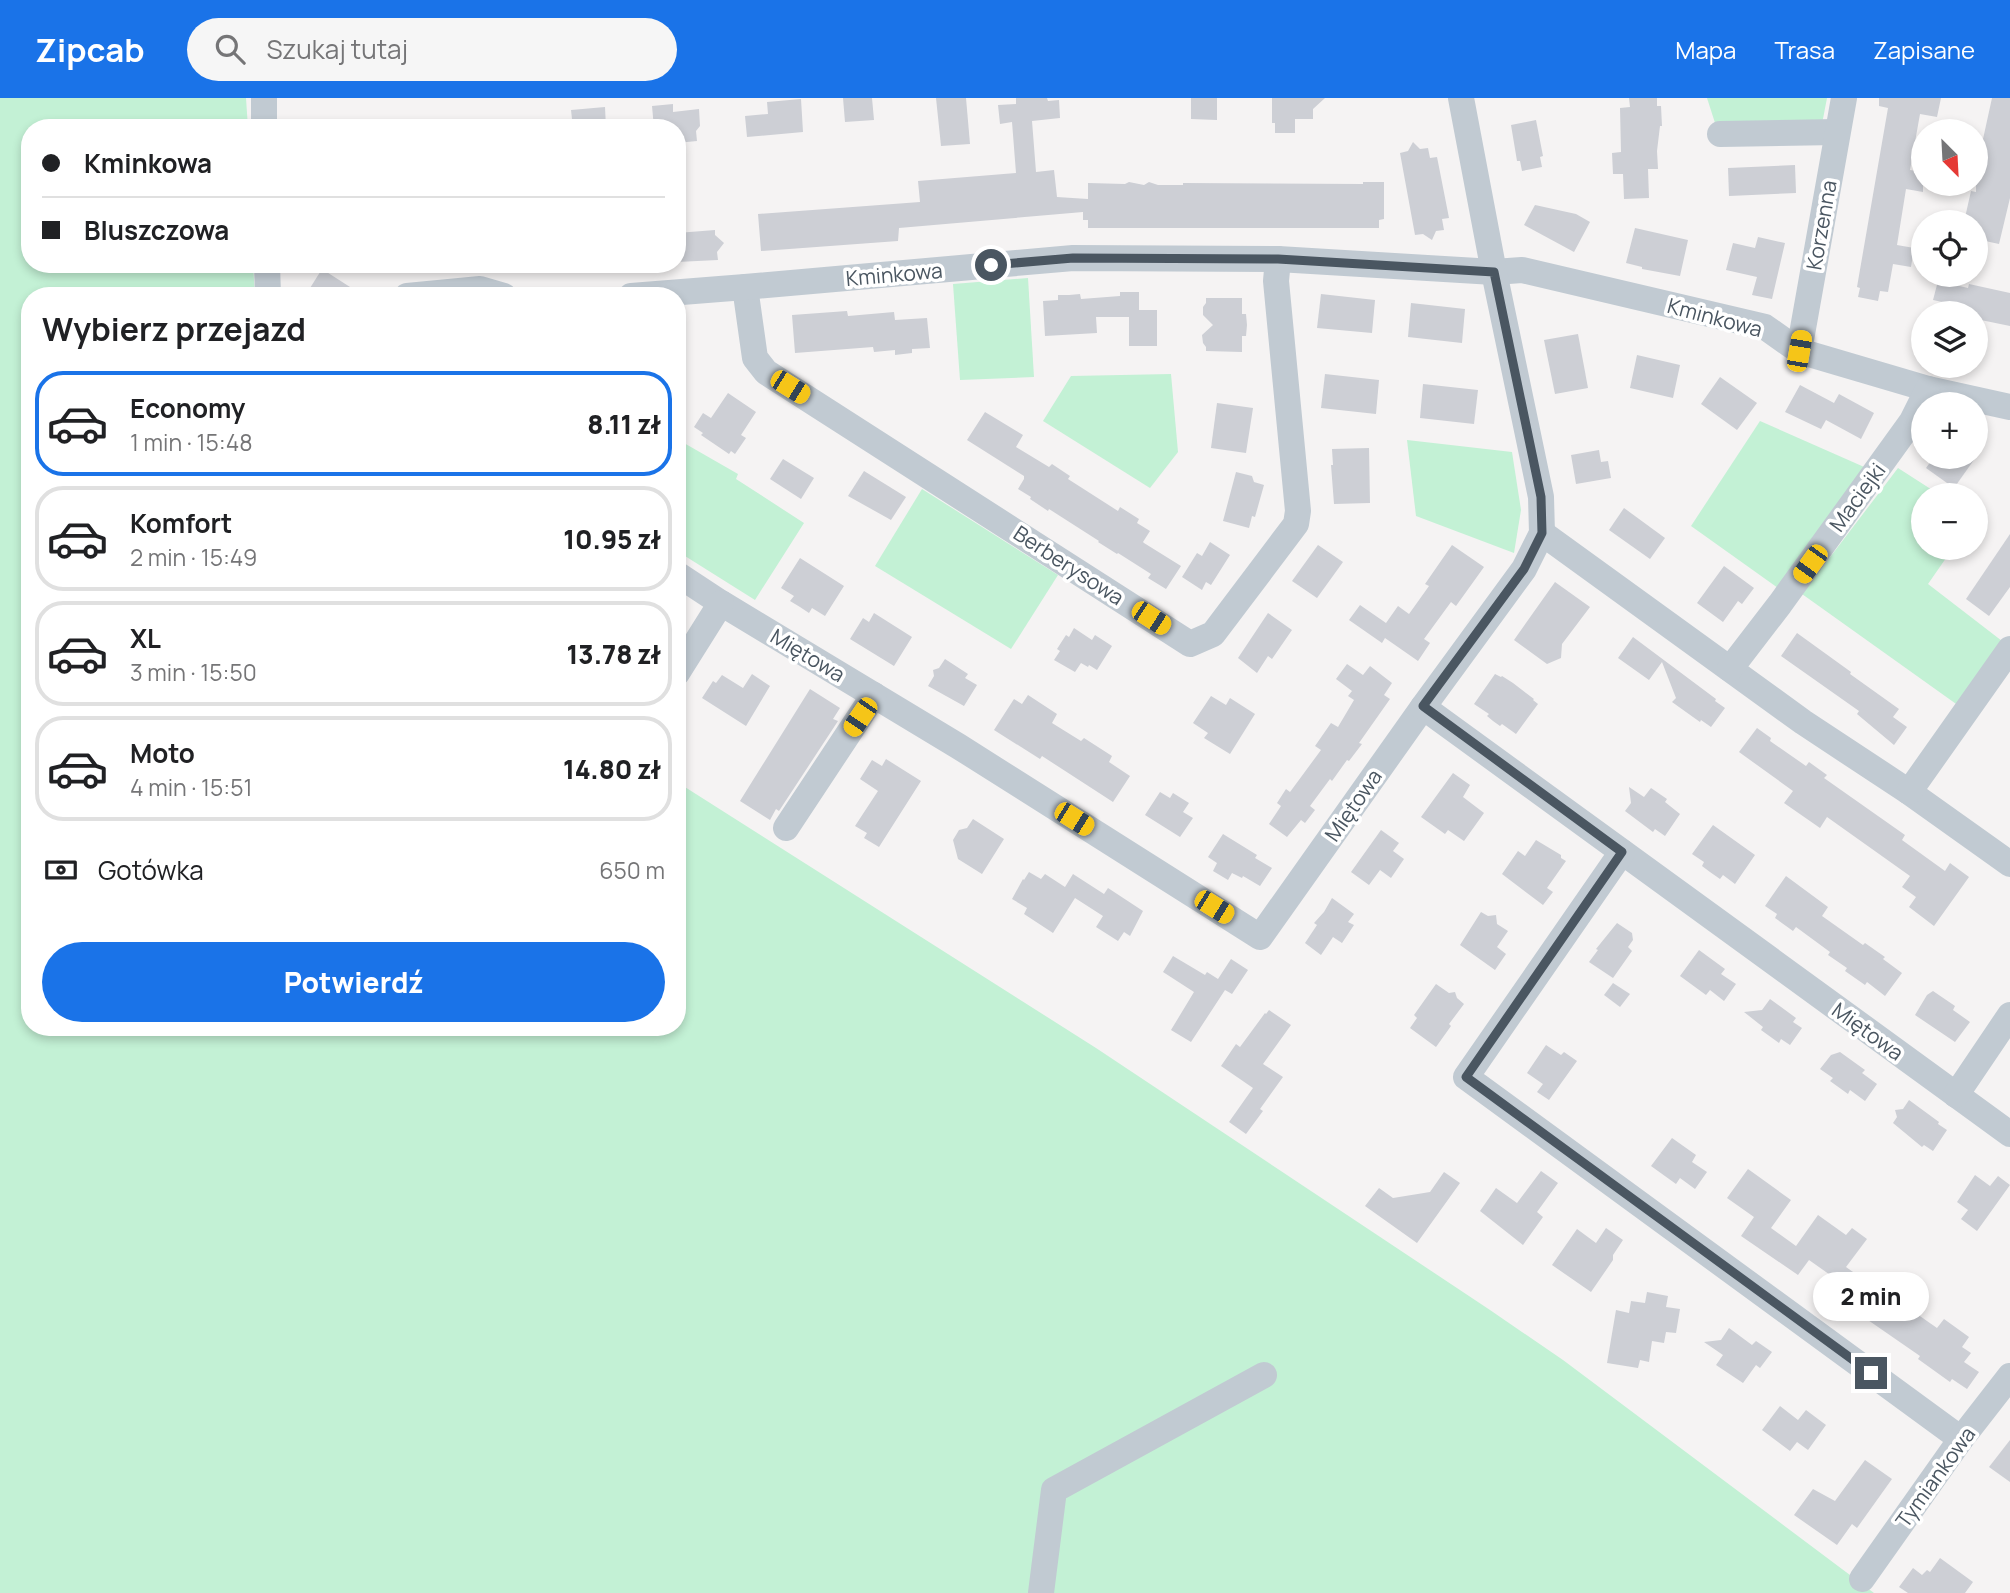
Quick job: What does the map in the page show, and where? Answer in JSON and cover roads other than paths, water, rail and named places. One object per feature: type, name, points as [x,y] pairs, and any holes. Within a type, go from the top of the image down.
[{"type":"street","points":[[264,98],[264,119]]},
{"type":"street","points":[[1423,706],[1524,569],[1542,533],[1541,497],[1461,98]]},
{"type":"street","name":"Korzenna","points":[[1799,351],[1844,98]]},
{"type":"street","points":[[1720,134],[1837,132]]},
{"type":"street","name":"Kminkowa","points":[[686,292],[1073,258],[1278,259],[1494,272],[1522,270],[1765,327],[1799,351],[1928,389],[2010,407]]},
{"type":"street","name":"Berberysowa","points":[[745,288],[755,358],[766,372],[1190,644],[1213,634],[1296,524],[1298,511],[1276,281],[1278,259]]},
{"type":"street","name":"Maciejki","points":[[1730,669],[1912,421],[1928,389]]},
{"type":"street","points":[[1542,533],[1803,722],[1909,792],[2010,864]]},
{"type":"street","name":"Miętowa","points":[[686,580],[958,746],[1260,937],[1423,706],[2010,1134]]},
{"type":"street","points":[[686,659],[721,603]]},
{"type":"street","points":[[1909,792],[2010,649]]},
{"type":"street","points":[[786,828],[874,695]]},
{"type":"street","points":[[1622,852],[1466,1077],[1961,1439]]},
{"type":"street","points":[[1956,1095],[2010,1015]]},
{"type":"street","points":[[1041,1593],[1054,1490],[1264,1375]]},
{"type":"street","name":"Tymiankowa","points":[[1862,1579],[1961,1439],[2010,1376]]}]
